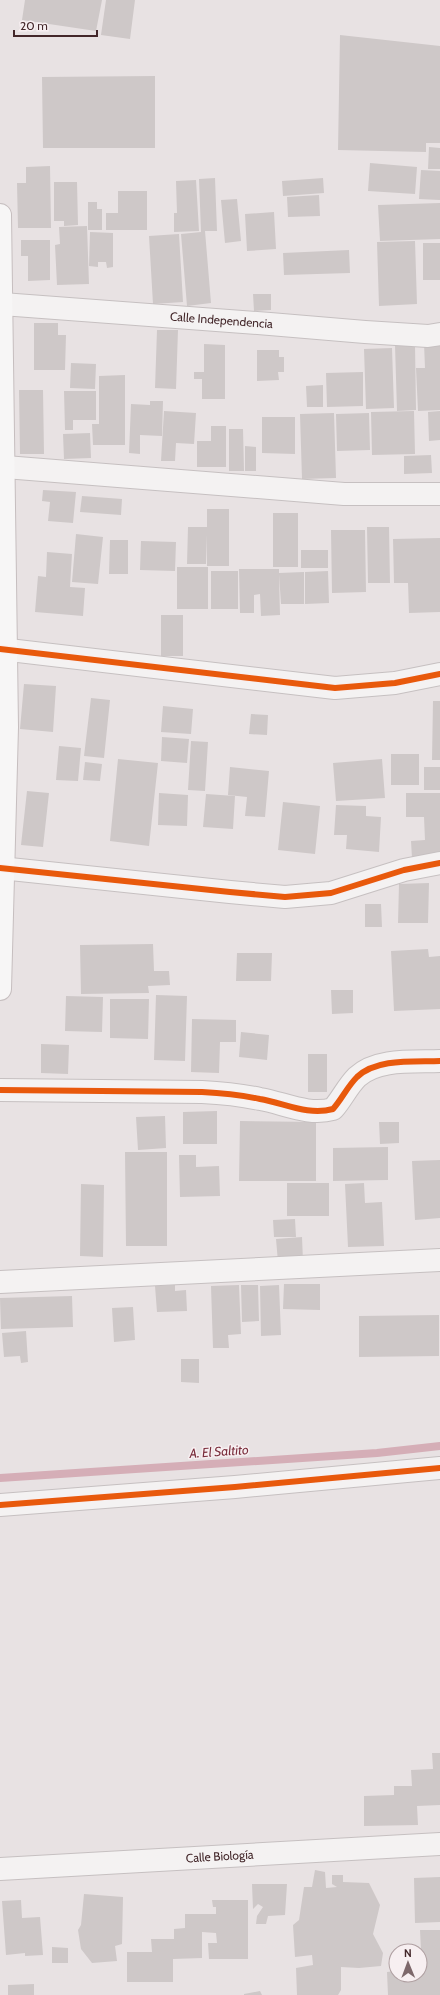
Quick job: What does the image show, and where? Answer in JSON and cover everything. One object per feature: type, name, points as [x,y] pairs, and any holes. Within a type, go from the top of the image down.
[{"type":"main road","points":[[0,215],[4,467],[3,650],[7,727],[2,868],[0,989]]},
{"type":"street","name":"Calle Independencia","points":[[2,304],[364,332],[428,336],[440,334]]},
{"type":"street","points":[[4,467],[344,494],[440,494]]},
{"type":"street","points":[[3,650],[335,688],[395,683],[440,674]]},
{"type":"street","points":[[2,868],[230,892],[286,896],[330,892],[404,870],[440,863]]},
{"type":"street","points":[[0,1090],[202,1092],[234,1094],[304,1110],[317,1111],[333,1108],[350,1084],[368,1069],[387,1064],[440,1061]]},
{"type":"street","points":[[0,1282],[440,1260]]},
{"type":"street","points":[[0,1505],[235,1487],[440,1468]]},
{"type":"street","name":"Calle Biología","points":[[0,1869],[440,1844]]},
{"type":"building","points":[[25,0],[102,0],[96,31],[22,20]]},
{"type":"building","points":[[106,0],[135,0],[130,39],[101,35]]},
{"type":"building","points":[[340,35],[440,46],[440,143],[426,143],[426,152],[338,150]]},
{"type":"building","points":[[155,76],[155,148],[43,148],[42,77]]},
{"type":"building","points":[[429,147],[440,148],[440,169],[428,169]]},
{"type":"building","points":[[370,163],[417,167],[415,194],[368,191]]},
{"type":"building","points":[[50,166],[51,228],[18,228],[17,183],[26,183],[26,167]]},
{"type":"building","points":[[421,170],[440,171],[440,200],[419,199]]},
{"type":"building","points":[[215,178],[217,231],[205,231],[211,303],[187,306],[181,234],[201,232],[199,179]]},
{"type":"building","points":[[323,178],[324,193],[283,196],[282,181]]},
{"type":"building","points":[[196,180],[199,231],[174,232],[174,213],[177,213],[176,181]]},
{"type":"building","points":[[54,182],[77,182],[78,225],[64,226],[64,221],[54,221]]},
{"type":"building","points":[[118,191],[147,191],[147,230],[106,230],[106,213],[118,213]]},
{"type":"building","points":[[319,195],[320,216],[288,217],[287,197]]},
{"type":"building","points":[[237,199],[241,241],[225,243],[221,200]]},
{"type":"building","points":[[88,202],[97,202],[97,209],[102,209],[102,230],[88,230]]},
{"type":"building","points":[[440,203],[440,239],[380,241],[378,205]]},
{"type":"building","points":[[274,212],[276,249],[247,251],[245,214]]},
{"type":"building","points":[[87,226],[89,284],[57,285],[55,245],[60,244],[59,227]]},
{"type":"building","points":[[90,232],[113,233],[113,267],[107,268],[106,262],[98,262],[98,267],[89,266]]},
{"type":"building","points":[[179,234],[183,302],[153,304],[149,236]]},
{"type":"building","points":[[21,240],[50,240],[50,280],[28,281],[28,256],[21,256]]},
{"type":"building","points":[[415,241],[417,304],[379,306],[377,242]]},
{"type":"building","points":[[423,243],[440,243],[440,280],[423,280]]},
{"type":"building","points":[[349,250],[350,273],[284,275],[283,253]]},
{"type":"building","points":[[253,294],[271,294],[271,310],[254,311]]},
{"type":"building","points":[[34,323],[58,323],[58,335],[66,335],[65,370],[34,370]]},
{"type":"building","points":[[157,330],[178,330],[176,389],[155,388]]},
{"type":"building","points":[[424,343],[440,343],[440,410],[418,411],[416,368],[425,368]]},
{"type":"building","points":[[204,344],[225,345],[225,399],[202,399],[202,379],[194,379],[194,372],[204,372]]},
{"type":"building","points":[[395,345],[415,345],[416,410],[397,411]]},
{"type":"building","points":[[392,348],[394,408],[366,409],[364,349]]},
{"type":"building","points":[[257,350],[279,350],[279,357],[284,357],[284,372],[278,372],[279,380],[257,381]]},
{"type":"building","points":[[71,363],[96,364],[95,389],[70,388]]},
{"type":"building","points":[[363,372],[363,406],[327,407],[326,373]]},
{"type":"building","points":[[125,375],[125,445],[93,445],[92,424],[99,424],[99,376]]},
{"type":"building","points":[[323,385],[323,407],[307,407],[306,386]]},
{"type":"building","points":[[19,390],[43,390],[44,454],[20,454]]},
{"type":"building","points":[[64,391],[96,391],[96,420],[73,420],[73,430],[65,430]]},
{"type":"building","points":[[150,401],[163,401],[162,436],[140,435],[140,454],[129,453],[131,404],[150,405]]},
{"type":"building","points":[[164,411],[196,413],[194,444],[176,443],[175,461],[161,461]]},
{"type":"building","points":[[414,411],[415,454],[372,455],[371,412]]},
{"type":"building","points":[[440,411],[440,440],[429,441],[428,412]]},
{"type":"building","points":[[334,413],[336,478],[302,479],[300,414]]},
{"type":"building","points":[[369,413],[370,450],[337,451],[336,414]]},
{"type":"building","points":[[262,417],[295,417],[295,454],[262,453]]},
{"type":"building","points":[[211,426],[226,426],[226,467],[197,467],[197,441],[211,441]]},
{"type":"building","points":[[229,429],[243,429],[244,471],[229,471]]},
{"type":"building","points":[[90,433],[91,458],[64,459],[63,434]]},
{"type":"building","points":[[245,446],[256,447],[256,471],[245,471]]},
{"type":"building","points":[[431,455],[432,473],[404,474],[404,456]]},
{"type":"building","points":[[43,490],[76,492],[73,523],[48,521],[50,502],[42,501]]},
{"type":"building","points":[[82,496],[122,499],[121,515],[80,512]]},
{"type":"building","points":[[207,509],[229,509],[229,566],[207,566],[207,535],[206,564],[187,564],[188,527],[207,527]]},
{"type":"building","points":[[273,513],[298,513],[298,567],[273,567]]},
{"type":"building","points":[[367,527],[389,527],[390,583],[368,583]]},
{"type":"building","points":[[331,530],[365,530],[366,592],[332,593]]},
{"type":"building","points":[[76,534],[103,537],[98,584],[72,582]]},
{"type":"building","points":[[440,538],[440,612],[409,613],[408,583],[394,583],[393,539]]},
{"type":"building","points":[[110,540],[128,540],[128,574],[109,574]]},
{"type":"building","points":[[141,541],[176,542],[175,571],[140,570]]},
{"type":"building","points":[[301,550],[328,550],[328,568],[301,568]]},
{"type":"building","points":[[47,552],[72,554],[70,587],[85,588],[83,616],[35,612],[38,576],[46,577]]},
{"type":"building","points":[[177,567],[208,567],[208,609],[177,609]]},
{"type":"building","points":[[239,569],[279,569],[279,573],[304,572],[304,604],[281,604],[279,574],[280,615],[261,616],[260,594],[254,595],[254,613],[240,613]]},
{"type":"building","points":[[211,571],[238,571],[238,609],[211,609]]},
{"type":"building","points":[[328,571],[329,603],[305,604],[305,572]]},
{"type":"building","points":[[161,615],[183,615],[183,656],[161,656]]},
{"type":"building","points":[[24,684],[56,686],[53,732],[20,729]]},
{"type":"building","points":[[91,698],[110,700],[104,758],[84,756]]},
{"type":"building","points":[[433,701],[440,701],[440,760],[432,760]]},
{"type":"building","points":[[163,706],[193,709],[191,734],[161,732]]},
{"type":"building","points":[[251,714],[268,715],[267,735],[249,734]]},
{"type":"building","points":[[162,737],[189,739],[187,763],[161,761]]},
{"type":"building","points":[[191,741],[208,742],[205,791],[188,790]]},
{"type":"building","points":[[59,746],[81,748],[78,781],[56,780]]},
{"type":"building","points":[[391,754],[419,754],[419,785],[391,785]]},
{"type":"building","points":[[118,759],[158,763],[149,846],[110,841]]},
{"type":"building","points":[[382,759],[385,798],[336,801],[333,763]]},
{"type":"building","points":[[85,762],[102,764],[100,781],[83,780]]},
{"type":"building","points":[[230,767],[269,771],[265,817],[245,816],[247,797],[228,795]]},
{"type":"building","points":[[424,767],[440,767],[440,790],[424,790]]},
{"type":"building","points":[[27,791],[49,793],[43,847],[21,845]]},
{"type":"building","points":[[159,793],[188,795],[187,826],[158,825]]},
{"type":"building","points":[[406,793],[440,793],[440,856],[412,858],[411,841],[425,840],[424,817],[406,817]]},
{"type":"building","points":[[206,794],[235,796],[233,829],[203,827]]},
{"type":"building","points":[[283,802],[320,806],[315,854],[278,850]]},
{"type":"building","points":[[336,805],[366,806],[366,816],[381,817],[379,852],[346,849],[347,835],[334,835]]},
{"type":"building","points":[[429,883],[428,923],[398,923],[399,884]]},
{"type":"building","points":[[365,904],[381,904],[382,927],[365,927]]},
{"type":"building","points":[[153,944],[154,971],[169,971],[170,985],[148,986],[149,993],[81,994],[80,945]]},
{"type":"building","points":[[428,949],[429,957],[440,956],[440,1009],[394,1011],[391,951]]},
{"type":"building","points":[[237,953],[272,953],[271,981],[236,981]]},
{"type":"building","points":[[331,990],[353,990],[353,1013],[332,1014]]},
{"type":"building","points":[[156,995],[187,996],[185,1061],[154,1060]]},
{"type":"building","points":[[66,996],[103,997],[102,1032],[65,1031]]},
{"type":"building","points":[[110,999],[149,999],[148,1039],[110,1038]]},
{"type":"building","points":[[192,1019],[236,1020],[236,1042],[220,1042],[219,1073],[191,1072]]},
{"type":"building","points":[[241,1032],[269,1035],[267,1060],[239,1057]]},
{"type":"building","points":[[41,1044],[69,1045],[68,1074],[41,1073]]},
{"type":"building","points":[[308,1054],[327,1054],[327,1092],[308,1092]]},
{"type":"building","points":[[217,1111],[217,1144],[183,1144],[183,1112]]},
{"type":"building","points":[[165,1116],[166,1148],[138,1150],[136,1117]]},
{"type":"building","points":[[240,1121],[316,1122],[316,1181],[239,1181]]},
{"type":"building","points":[[379,1122],[399,1122],[399,1143],[380,1144]]},
{"type":"building","points":[[388,1147],[388,1180],[333,1181],[333,1148]]},
{"type":"building","points":[[125,1152],[167,1152],[167,1246],[126,1246]]},
{"type":"building","points":[[179,1155],[196,1155],[196,1167],[219,1166],[220,1196],[180,1197]]},
{"type":"building","points":[[440,1160],[440,1218],[415,1220],[412,1161]]},
{"type":"building","points":[[287,1183],[329,1183],[329,1216],[287,1216]]},
{"type":"building","points":[[364,1183],[365,1203],[382,1202],[384,1246],[348,1247],[345,1184]]},
{"type":"building","points":[[81,1184],[104,1185],[103,1257],[80,1256]]},
{"type":"building","points":[[295,1219],[296,1237],[274,1237],[273,1220]]},
{"type":"building","points":[[302,1237],[303,1261],[278,1262],[276,1239]]},
{"type":"building","points":[[284,1284],[320,1284],[320,1310],[283,1309]]},
{"type":"building","points":[[175,1285],[175,1291],[186,1290],[187,1311],[157,1312],[155,1286]]},
{"type":"building","points":[[239,1285],[241,1334],[228,1335],[229,1348],[213,1348],[211,1286]]},
{"type":"building","points":[[241,1285],[258,1285],[259,1321],[242,1322]]},
{"type":"building","points":[[279,1285],[281,1335],[261,1336],[260,1286]]},
{"type":"building","points":[[72,1296],[73,1327],[1,1329],[0,1298]]},
{"type":"building","points":[[133,1307],[135,1340],[114,1342],[112,1308]]},
{"type":"building","points":[[439,1315],[439,1356],[359,1357],[359,1316]]},
{"type":"building","points":[[26,1331],[28,1362],[21,1363],[20,1356],[4,1357],[2,1333]]},
{"type":"building","points":[[181,1359],[199,1359],[199,1383],[181,1382]]},
{"type":"building","points":[[432,1753],[440,1753],[440,1805],[417,1806],[418,1825],[364,1826],[364,1796],[394,1795],[394,1786],[412,1786],[411,1770],[433,1769]]},
{"type":"building","points":[[315,1870],[325,1872],[326,1888],[337,1887],[332,1884],[332,1875],[343,1875],[343,1882],[369,1883],[380,1905],[373,1934],[383,1953],[381,1966],[359,1968],[341,1967],[341,1990],[338,1995],[297,1995],[296,1968],[313,1965],[312,1955],[295,1957],[293,1925],[299,1920],[304,1887],[312,1887]]},
{"type":"building","points":[[440,1877],[440,1922],[415,1923],[414,1878]]},
{"type":"building","points":[[252,1884],[287,1884],[285,1915],[268,1916],[266,1924],[256,1924],[257,1916],[263,1907],[258,1904],[253,1909]]},
{"type":"building","points":[[84,1894],[123,1897],[122,1944],[115,1946],[117,1961],[92,1963],[81,1949],[78,1930],[81,1925]]},
{"type":"building","points":[[21,1900],[22,1918],[40,1917],[43,1955],[25,1956],[25,1953],[6,1955],[2,1901]]},
{"type":"building","points":[[212,1900],[248,1900],[248,1959],[209,1959],[208,1943],[217,1943],[216,1933],[202,1932],[202,1958],[173,1959],[173,1982],[127,1982],[127,1952],[152,1952],[151,1939],[174,1939],[174,1929],[185,1928],[185,1914],[216,1914],[216,1907],[213,1907]]},
{"type":"building","points":[[420,1930],[440,1930],[440,1995],[388,1995],[387,1972],[388,1983],[428,1983],[428,1943],[421,1943]]},
{"type":"building","points":[[52,1947],[68,1948],[68,1963],[52,1963]]},
{"type":"building","points":[[34,1984],[34,1995],[8,1995],[8,1985]]},
{"type":"building","points":[[260,1991],[262,1995],[244,1995],[244,1994]]},
{"type":"waterway","name":"A. El Saltito","points":[[0,1478],[377,1453],[440,1446]]},
{"type":"cycle path","points":[[0,649],[335,688],[395,683],[440,674]]},
{"type":"cycle path","points":[[0,868],[285,897],[331,893],[404,870],[440,863]]},
{"type":"cycle path","points":[[0,1090],[209,1092],[253,1098],[305,1110],[324,1111],[333,1109],[350,1085],[365,1071],[396,1062],[440,1061]]},
{"type":"cycle path","points":[[0,1505],[235,1487],[440,1468]]}]
